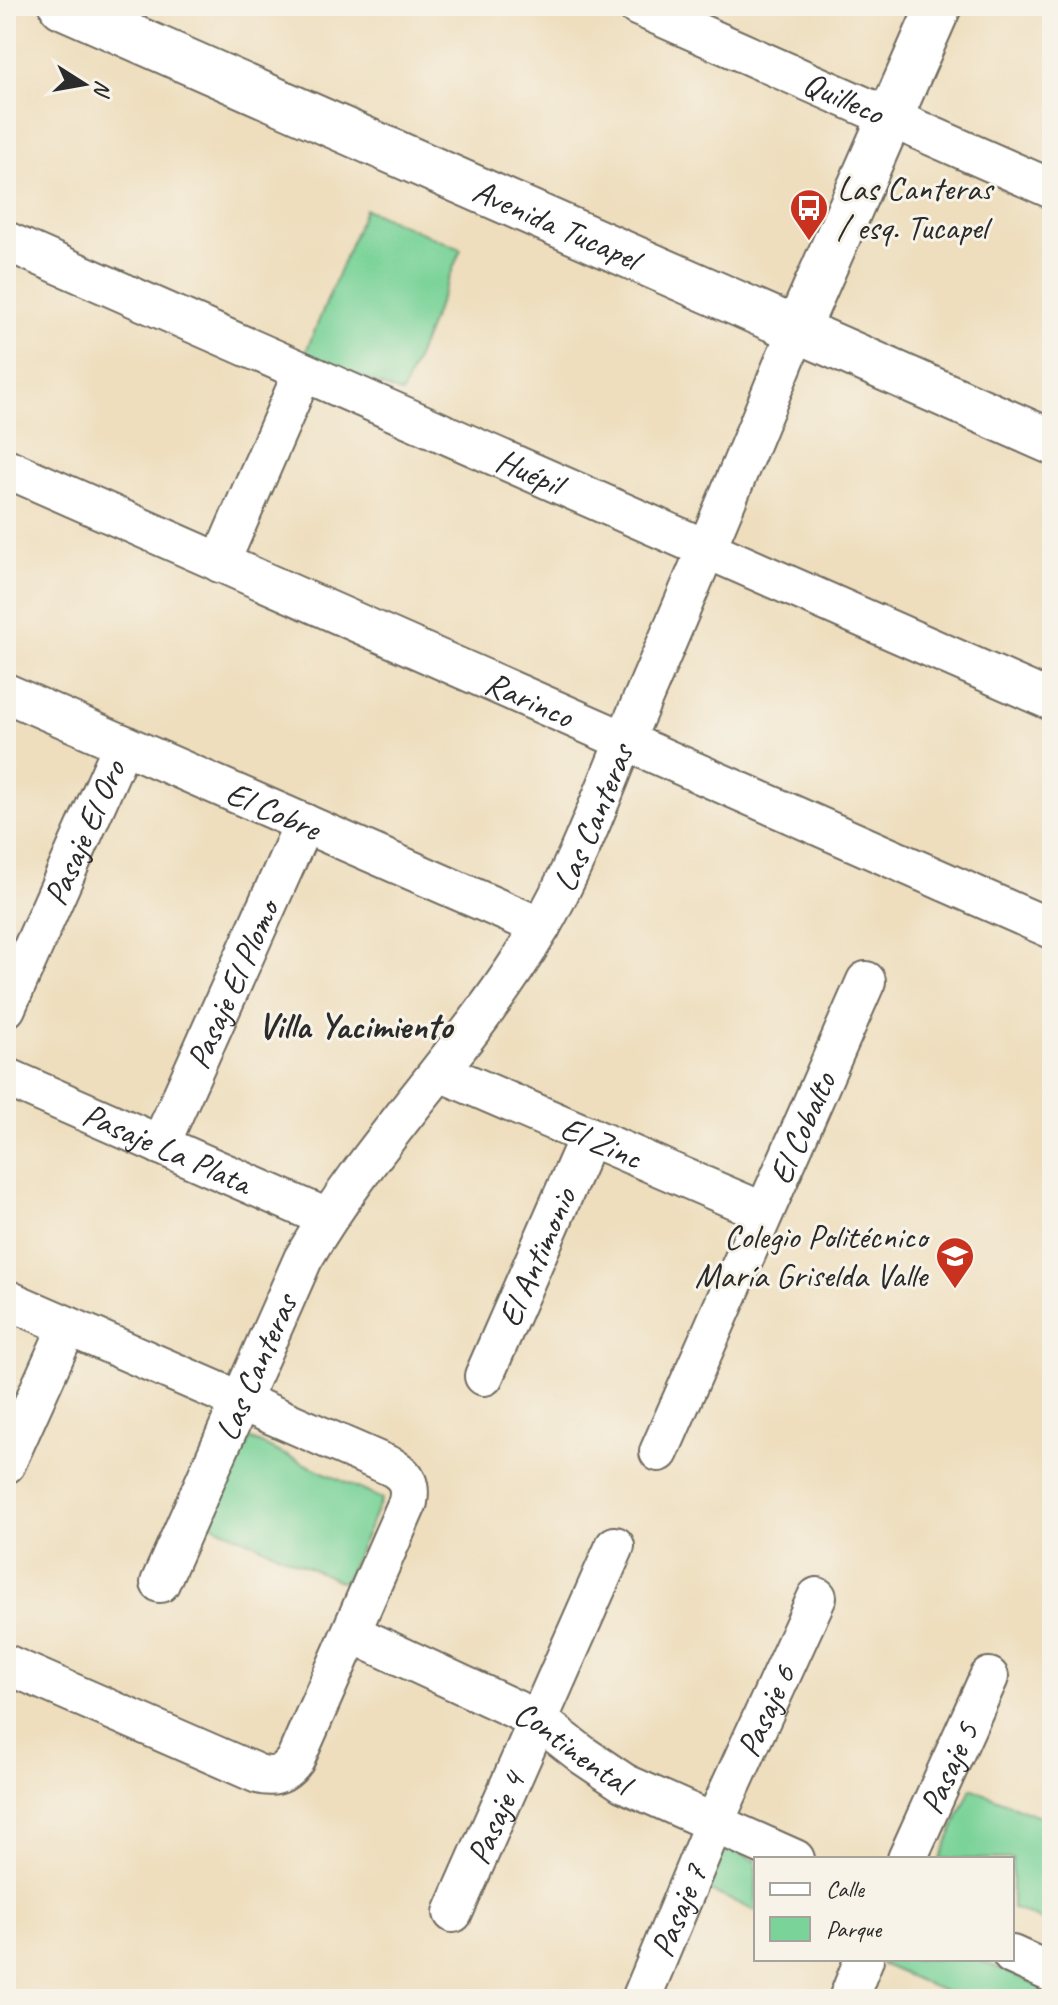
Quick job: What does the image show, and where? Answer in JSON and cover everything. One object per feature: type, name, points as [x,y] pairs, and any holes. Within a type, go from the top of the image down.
[{"type":"street","name":"Avenida Tucapel","points":[[62,6],[1052,442]]},
{"type":"street","name":"Quilleco","points":[[637,6],[1052,189]]},
{"type":"street","name":"Las Canteras","points":[[160,1583],[303,1259],[327,1218],[440,1072],[521,960],[562,887],[797,330],[939,6]]},
{"type":"street","name":"Huépil","points":[[6,241],[1052,701]]},
{"type":"street","points":[[220,563],[303,372]]},
{"type":"street","name":"Rarinco","points":[[6,468],[1052,929]]},
{"type":"street","name":"El Cobre","points":[[6,693],[541,927]]},
{"type":"street","name":"Pasaje El Oro","points":[[6,1008],[123,744]]},
{"type":"street","name":"Pasaje El Plomo","points":[[160,1145],[304,823]]},
{"type":"street","name":"El Cobalto","points":[[659,1452],[866,981]]},
{"type":"street","name":"El Zinc","points":[[440,1072],[764,1212]]},
{"type":"street","name":"Pasaje La Plata","points":[[6,1077],[327,1218]]},
{"type":"street","name":"El Antimonio","points":[[484,1376],[589,1136]]},
{"type":"street","points":[[6,1299],[392,1467],[409,1482],[408,1502],[351,1633],[295,1760],[280,1775],[269,1777],[258,1774],[6,1664]]},
{"type":"street","points":[[6,1464],[68,1326]]},
{"type":"street","name":"Pasaje 4","points":[[453,1913],[615,1546]]},
{"type":"street","name":"Pasaje 6","points":[[714,1823],[817,1597]]},
{"type":"street","name":"Continental","points":[[351,1633],[538,1720],[624,1783],[790,1857]]},
{"type":"street","name":"Pasaje 5","points":[[908,1857],[989,1677]]},
{"type":"street","name":"Pasaje 7","points":[[641,1999],[714,1823]]},
{"type":"street","points":[[1014,1956],[1052,1973]]},
{"type":"street","points":[[848,1999],[863,1961]]},
{"type":"green space","points":[[365,209],[461,249],[402,394],[305,354]]},
{"type":"green space","points":[[250,1439],[382,1499],[344,1583],[211,1524]]},
{"type":"green space","points":[[971,1788],[1052,1822],[1052,1925],[1014,1909],[1014,1857],[941,1857]]},
{"type":"green space","points":[[718,1844],[754,1860],[754,1910],[699,1886]]},
{"type":"green space","points":[[882,1961],[982,1961],[1047,1989],[1043,1999],[962,1999],[881,1964]]},
{"type":"place","name":"Las Canteras / esq. Tucapel","points":[[809,242]]},
{"type":"place","name":"Colegio Politécnico María Griselda Valle","points":[[955,1290]]},
{"type":"district","name":"Villa Yacimiento","points":[[355,1025]]}]
